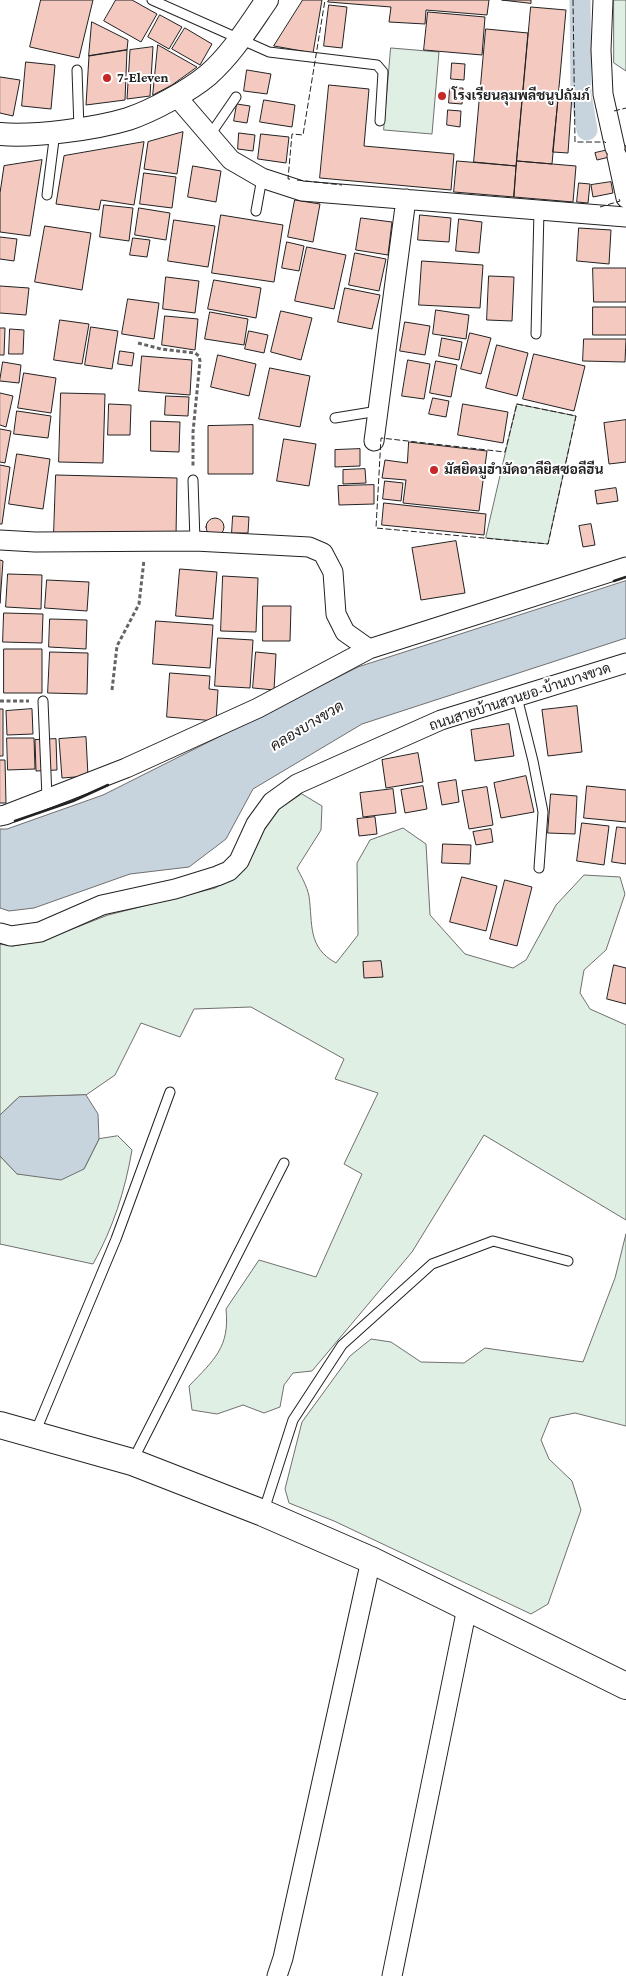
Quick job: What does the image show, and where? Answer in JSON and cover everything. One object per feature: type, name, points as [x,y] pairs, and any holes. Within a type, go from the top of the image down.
[{"type":"main road","points":[[0,1425],[132,1462],[263,1513],[371,1560],[626,1686]]},
{"type":"street","points":[[0,134],[79,129],[129,118],[176,96],[208,74],[240,40],[266,0]]},
{"type":"street","points":[[603,0],[601,50],[603,94],[626,191]]},
{"type":"street","points":[[176,96],[231,160],[262,178],[302,191],[626,218]]},
{"type":"street","points":[[374,441],[406,199]]},
{"type":"street","points":[[0,540],[35,542],[195,541],[310,547],[323,553],[333,572],[336,614],[345,632],[369,649]]},
{"type":"street","points":[[0,816],[126,768],[258,708],[369,649],[626,567]]},
{"type":"street","name":"ถนนสายบ้านสวนยอ-บ้านบางขวด","points":[[0,933],[10,936],[40,932],[102,906],[175,889],[229,871],[239,861],[256,824],[272,802],[297,784],[440,720],[626,663]]},
{"type":"street","points":[[277,1976],[283,1958],[371,1560]]},
{"type":"street","points":[[392,1976],[467,1608]]},
{"type":"lane","points":[[152,0],[269,52],[367,62],[377,65],[383,72],[380,121]]},
{"type":"lane","points":[[77,70],[79,129]]},
{"type":"lane","points":[[210,135],[236,97]]},
{"type":"lane","points":[[47,195],[55,132]]},
{"type":"lane","points":[[256,211],[262,178]]},
{"type":"lane","points":[[536,334],[539,211]]},
{"type":"lane","points":[[335,418],[378,412]]},
{"type":"lane","points":[[193,480],[195,541]]},
{"type":"lane","points":[[517,697],[543,812],[539,868]]},
{"type":"lane","points":[[43,701],[47,798]]},
{"type":"lane","points":[[35,1434],[116,1239],[170,1092]]},
{"type":"lane","points":[[132,1462],[284,1162]]},
{"type":"lane","points":[[263,1513],[293,1420],[342,1345],[432,1264],[493,1241],[568,1261]]},
{"type":"path","points":[[138,343],[161,349],[195,353],[199,356],[192,432],[193,480]]},
{"type":"path","points":[[112,690],[117,646],[139,604],[143,578],[144,541]]},
{"type":"path","points":[[0,701],[43,701]]},
{"type":"green space","points":[[614,0],[626,0],[626,71],[614,63]]},
{"type":"green space","points":[[391,48],[439,52],[432,134],[384,130]]},
{"type":"green space","points":[[517,404],[576,416],[548,544],[486,538]]},
{"type":"green space","points":[[302,794],[322,806],[321,830],[297,868],[308,892],[313,934],[316,942],[320,950],[336,963],[358,935],[357,863],[370,840],[403,828],[426,844],[430,915],[465,954],[513,968],[526,960],[556,905],[584,875],[620,877],[625,894],[606,950],[584,970],[580,993],[590,1009],[626,1025],[626,1220],[484,1135],[412,1252],[312,1371],[293,1373],[284,1385],[280,1407],[264,1413],[243,1405],[217,1414],[192,1410],[189,1386],[213,1360],[223,1343],[227,1322],[226,1309],[259,1260],[316,1277],[362,1174],[344,1164],[378,1093],[335,1079],[344,1059],[251,1007],[194,1009],[180,1037],[141,1023],[115,1075],[86,1095],[19,1097],[0,1115],[0,944],[13,946],[44,940],[108,915],[215,888],[236,876],[252,856],[264,830],[278,810]]},
{"type":"green space","points":[[118,1136],[132,1150],[122,1195],[112,1223],[93,1264],[0,1244],[0,1156],[17,1174],[84,1169],[99,1139]]},
{"type":"green space","points":[[626,1234],[626,1426],[575,1413],[550,1418],[541,1440],[549,1459],[572,1481],[581,1510],[548,1604],[531,1614],[334,1521],[289,1503],[285,1489],[302,1422],[350,1356],[371,1339],[391,1342],[421,1362],[464,1363],[485,1348],[583,1362],[615,1278]]},
{"type":"water","name":"คลองบางขวด","points":[[626,581],[626,638],[362,724],[253,789],[226,839],[189,867],[130,874],[34,908],[9,911],[0,908],[0,829],[7,829],[103,795],[358,667]]},
{"type":"water","points":[[86,1095],[98,1114],[99,1139],[84,1169],[61,1180],[17,1174],[0,1156],[0,1115],[19,1097]]},
{"type":"building","points":[[41,0],[93,0],[79,58],[30,47]]},
{"type":"building","points":[[116,0],[132,0],[157,14],[141,42],[104,21]]},
{"type":"building","points":[[303,0],[322,0],[313,53],[274,46]]},
{"type":"building","points":[[329,0],[489,0],[487,15],[426,10],[425,24],[389,22],[391,7],[328,2]]},
{"type":"building","points":[[502,0],[531,0],[531,3]]},
{"type":"building","points":[[329,5],[347,7],[342,48],[324,46]]},
{"type":"building","points":[[531,7],[566,10],[552,164],[517,161]]},
{"type":"building","points":[[428,12],[485,17],[482,55],[424,50]]},
{"type":"building","points":[[160,15],[182,27],[169,49],[148,37]]},
{"type":"building","points":[[92,22],[128,40],[127,50],[89,56]]},
{"type":"building","points":[[185,28],[212,44],[200,65],[172,49]]},
{"type":"building","points":[[486,29],[528,33],[516,166],[474,162]]},
{"type":"building","points":[[158,45],[197,67],[172,85],[153,95]]},
{"type":"building","points":[[153,47],[150,96],[127,99],[130,50]]},
{"type":"building","name":"7-Eleven","points":[[127,50],[125,100],[86,105],[89,56]]},
{"type":"building","points":[[26,62],[55,65],[51,109],[22,106]]},
{"type":"building","points":[[452,63],[465,64],[464,80],[451,79]]},
{"type":"building","points":[[247,70],[271,74],[267,94],[244,91]]},
{"type":"building","points":[[0,77],[20,80],[13,116],[0,113]]},
{"type":"building","points":[[329,85],[369,89],[364,146],[454,154],[451,190],[320,178]]},
{"type":"building","points":[[450,88],[463,88],[462,104],[449,103]]},
{"type":"building","points":[[559,94],[572,95],[568,153],[553,152]]},
{"type":"building","points":[[264,100],[295,105],[292,127],[260,122]]},
{"type":"building","points":[[237,104],[250,106],[247,123],[234,121]]},
{"type":"building","points":[[448,110],[461,111],[460,127],[447,125]]},
{"type":"building","points":[[183,132],[177,174],[144,169],[148,142]]},
{"type":"building","points":[[239,133],[255,135],[253,151],[238,149]]},
{"type":"building","points":[[261,134],[289,137],[286,163],[258,159]]},
{"type":"building","points":[[144,142],[134,205],[101,200],[99,210],[56,204],[64,156]]},
{"type":"building","points":[[626,146],[626,153],[597,160],[595,153]]},
{"type":"building","points":[[42,160],[30,236],[0,232],[0,193],[4,166]]},
{"type":"building","points":[[457,161],[516,166],[514,197],[454,192]]},
{"type":"building","points":[[517,161],[576,166],[573,202],[514,197]]},
{"type":"building","points":[[193,166],[221,171],[216,202],[188,197]]},
{"type":"building","points":[[144,173],[176,177],[172,208],[140,204]]},
{"type":"building","points":[[611,182],[613,193],[593,197],[591,185]]},
{"type":"building","points":[[579,183],[590,184],[588,203],[577,202]]},
{"type":"building","points":[[295,200],[320,204],[313,242],[288,237]]},
{"type":"building","points":[[104,205],[133,208],[129,241],[100,237]]},
{"type":"building","points":[[139,208],[170,213],[166,240],[135,235]]},
{"type":"building","points":[[221,215],[283,225],[274,282],[212,273]]},
{"type":"building","points":[[420,215],[451,218],[449,242],[418,240]]},
{"type":"building","points":[[361,218],[392,222],[388,255],[356,250]]},
{"type":"building","points":[[459,219],[482,222],[479,253],[456,251]]},
{"type":"building","points":[[174,220],[215,226],[208,267],[168,261]]},
{"type":"building","points":[[45,226],[91,233],[82,290],[35,282]]},
{"type":"building","points":[[579,228],[611,230],[609,264],[577,261]]},
{"type":"building","points":[[0,237],[17,239],[14,261],[0,259]]},
{"type":"building","points":[[133,238],[150,240],[147,257],[130,255]]},
{"type":"building","points":[[287,242],[304,246],[299,271],[282,268]]},
{"type":"building","points":[[307,247],[346,255],[334,309],[295,301]]},
{"type":"building","points":[[355,253],[386,259],[379,291],[349,285]]},
{"type":"building","points":[[422,261],[483,265],[480,308],[419,305]]},
{"type":"building","points":[[593,268],[626,268],[626,302],[594,302]]},
{"type":"building","points":[[489,276],[514,277],[512,321],[487,320]]},
{"type":"building","points":[[166,277],[199,281],[195,313],[163,309]]},
{"type":"building","points":[[214,280],[261,288],[256,318],[208,309]]},
{"type":"building","points":[[0,286],[29,288],[26,315],[0,313]]},
{"type":"building","points":[[345,288],[380,295],[372,329],[338,322]]},
{"type":"building","points":[[128,299],[159,303],[154,339],[122,334]]},
{"type":"building","points":[[593,307],[626,307],[626,335],[593,335]]},
{"type":"building","points":[[436,310],[469,315],[466,339],[433,334]]},
{"type":"building","points":[[281,311],[312,318],[301,360],[271,352]]},
{"type":"building","points":[[210,312],[248,319],[244,345],[205,339]]},
{"type":"building","points":[[165,316],[198,319],[195,350],[162,345]]},
{"type":"building","points":[[60,320],[89,324],[82,364],[54,360]]},
{"type":"building","points":[[405,322],[430,326],[425,355],[400,351]]},
{"type":"building","points":[[91,327],[118,331],[112,369],[85,365]]},
{"type":"building","points":[[0,328],[5,328],[4,355],[0,355]]},
{"type":"building","points":[[10,329],[24,330],[23,354],[9,354]]},
{"type":"building","points":[[249,331],[268,335],[264,353],[245,349]]},
{"type":"building","points":[[470,333],[491,338],[481,374],[461,369]]},
{"type":"building","points":[[442,338],[462,342],[459,360],[439,356]]},
{"type":"building","points":[[584,339],[626,339],[625,362],[583,361]]},
{"type":"building","points":[[497,345],[528,353],[517,396],[486,388]]},
{"type":"building","points":[[120,351],[134,353],[132,366],[118,364]]},
{"type":"building","points":[[534,354],[585,366],[574,411],[523,399]]},
{"type":"building","points":[[218,355],[256,364],[249,396],[211,387]]},
{"type":"building","points":[[142,356],[192,360],[190,395],[139,391]]},
{"type":"building","points":[[408,360],[430,364],[424,399],[402,396]]},
{"type":"building","points":[[436,361],[457,365],[451,397],[430,393]]},
{"type":"building","points":[[3,362],[21,365],[19,383],[0,381]]},
{"type":"building","points":[[270,368],[310,376],[300,427],[259,419]]},
{"type":"building","points":[[24,373],[56,378],[51,413],[18,408]]},
{"type":"building","points":[[0,393],[13,396],[6,427],[0,425]]},
{"type":"building","points":[[61,393],[105,394],[103,463],[59,462]]},
{"type":"building","points":[[166,396],[189,397],[188,416],[165,415]]},
{"type":"building","points":[[433,398],[449,401],[446,417],[429,414]]},
{"type":"building","points":[[109,404],[131,405],[130,435],[108,435]]},
{"type":"building","points":[[463,404],[508,412],[503,443],[458,435]]},
{"type":"building","points":[[17,411],[51,416],[48,438],[14,434]]},
{"type":"building","points":[[626,420],[626,462],[609,464],[604,423]]},
{"type":"building","points":[[151,421],[180,422],[179,452],[151,451]]},
{"type":"building","points":[[253,425],[253,474],[208,474],[208,426]]},
{"type":"building","points":[[0,429],[11,431],[5,463],[0,462]]},
{"type":"building","points":[[284,439],[316,444],[309,486],[277,481]]},
{"type":"building","name":"มัสยิดมูฮำมัดอาลียิสซอลีฮีน","points":[[409,442],[487,451],[479,511],[403,503],[406,480],[382,478],[385,460],[407,463]]},
{"type":"building","points":[[360,449],[360,466],[335,467],[335,450]]},
{"type":"building","points":[[17,454],[50,459],[43,509],[9,504]]},
{"type":"building","points":[[0,465],[10,467],[2,524],[0,524]]},
{"type":"building","points":[[365,469],[366,483],[343,484],[343,470]]},
{"type":"building","points":[[56,475],[177,478],[176,536],[54,533]]},
{"type":"building","points":[[385,481],[403,483],[401,501],[383,499]]},
{"type":"building","points":[[374,485],[374,504],[339,505],[338,486]]},
{"type":"building","points":[[616,488],[618,501],[597,504],[595,491]]},
{"type":"building","points":[[384,503],[486,514],[484,535],[382,525]]},
{"type":"building","points":[[233,516],[249,517],[248,533],[232,533]]},
{"type":"building","points":[[215,518],[221,521],[224,527],[221,533],[215,536],[209,533],[206,527],[209,521]]},
{"type":"building","points":[[591,524],[595,545],[583,547],[579,526]]},
{"type":"building","points":[[456,541],[465,593],[421,600],[412,548]]},
{"type":"building","points":[[0,560],[3,561],[0,603]]},
{"type":"building","points":[[180,569],[217,572],[213,619],[176,616]]},
{"type":"building","points":[[8,574],[42,575],[41,609],[6,607]]},
{"type":"building","points":[[223,576],[258,578],[256,632],[221,631]]},
{"type":"building","points":[[47,580],[89,582],[87,611],[45,608]]},
{"type":"building","points":[[263,606],[291,606],[290,641],[263,641]]},
{"type":"building","points":[[4,613],[43,614],[42,643],[3,642]]},
{"type":"building","points":[[50,619],[87,620],[86,649],[49,647]]},
{"type":"building","points":[[156,621],[213,625],[210,668],[153,664]]},
{"type":"building","points":[[218,638],[253,640],[250,688],[215,686]]},
{"type":"building","points":[[4,649],[42,649],[42,693],[4,693]]},
{"type":"building","points":[[50,652],[88,653],[87,694],[48,693]]},
{"type":"building","points":[[256,652],[276,654],[274,690],[253,688]]},
{"type":"building","points":[[170,673],[210,676],[209,689],[218,690],[216,721],[167,717]]},
{"type":"building","points":[[577,706],[582,752],[548,756],[542,710]]},
{"type":"building","points":[[0,709],[3,709],[3,756],[0,756]]},
{"type":"building","points":[[32,709],[33,734],[7,735],[6,711]]},
{"type":"building","points":[[509,724],[514,756],[475,761],[471,730]]},
{"type":"building","points":[[86,737],[88,776],[62,778],[59,739]]},
{"type":"building","points":[[7,738],[34,738],[35,769],[8,770]]},
{"type":"building","points":[[56,739],[57,770],[36,771],[35,740]]},
{"type":"building","points":[[418,753],[423,782],[386,788],[382,760]]},
{"type":"building","points":[[0,760],[5,760],[6,803],[0,803]]},
{"type":"building","points":[[526,776],[534,812],[501,818],[494,783]]},
{"type":"building","points":[[456,780],[459,802],[442,805],[438,783]]},
{"type":"building","points":[[423,786],[427,809],[405,813],[401,790]]},
{"type":"building","points":[[587,786],[626,790],[626,822],[584,818]]},
{"type":"building","points":[[487,787],[493,825],[469,829],[462,791]]},
{"type":"building","points":[[393,789],[396,813],[363,817],[360,793]]},
{"type":"building","points":[[551,794],[577,796],[575,834],[548,833]]},
{"type":"building","points":[[375,817],[377,834],[359,836],[357,819]]},
{"type":"building","points":[[582,823],[609,826],[604,865],[577,861]]},
{"type":"building","points":[[617,827],[626,828],[626,864],[612,862]]},
{"type":"building","points":[[491,829],[493,842],[476,845],[473,832]]},
{"type":"building","points":[[443,844],[471,845],[470,864],[442,863]]},
{"type":"building","points":[[462,877],[497,886],[486,931],[450,922]]},
{"type":"building","points":[[505,880],[532,887],[517,946],[490,939]]},
{"type":"building","points":[[381,961],[383,977],[364,978],[363,962]]},
{"type":"building","points":[[614,965],[626,968],[626,1004],[607,999]]},
{"type":"waterway","points":[[580,0],[581,94],[587,130]]},
{"type":"fence","points":[[290,179],[288,179],[292,134],[303,135],[325,0]]},
{"type":"fence","points":[[573,0],[575,142],[606,143]]},
{"type":"fence","points":[[614,111],[626,108]]},
{"type":"fence","points":[[297,180],[342,185]]},
{"type":"fence","points":[[600,207],[620,201],[619,199]]},
{"type":"fence","points":[[517,404],[576,416],[548,544],[376,528],[381,438],[505,452],[517,404]]},
{"type":"wall","points":[[614,581],[626,577]]},
{"type":"wall","points":[[15,821],[73,801],[108,785]]},
{"type":"place","name":"7-Eleven","points":[[107,78]]},
{"type":"place","name":"โรงเรียนลุมพลีชนูปถัมภ์","points":[[442,96]]},
{"type":"place","name":"มัสยิดมูฮำมัดอาลียิสซอลีฮีน","points":[[434,470]]}]
